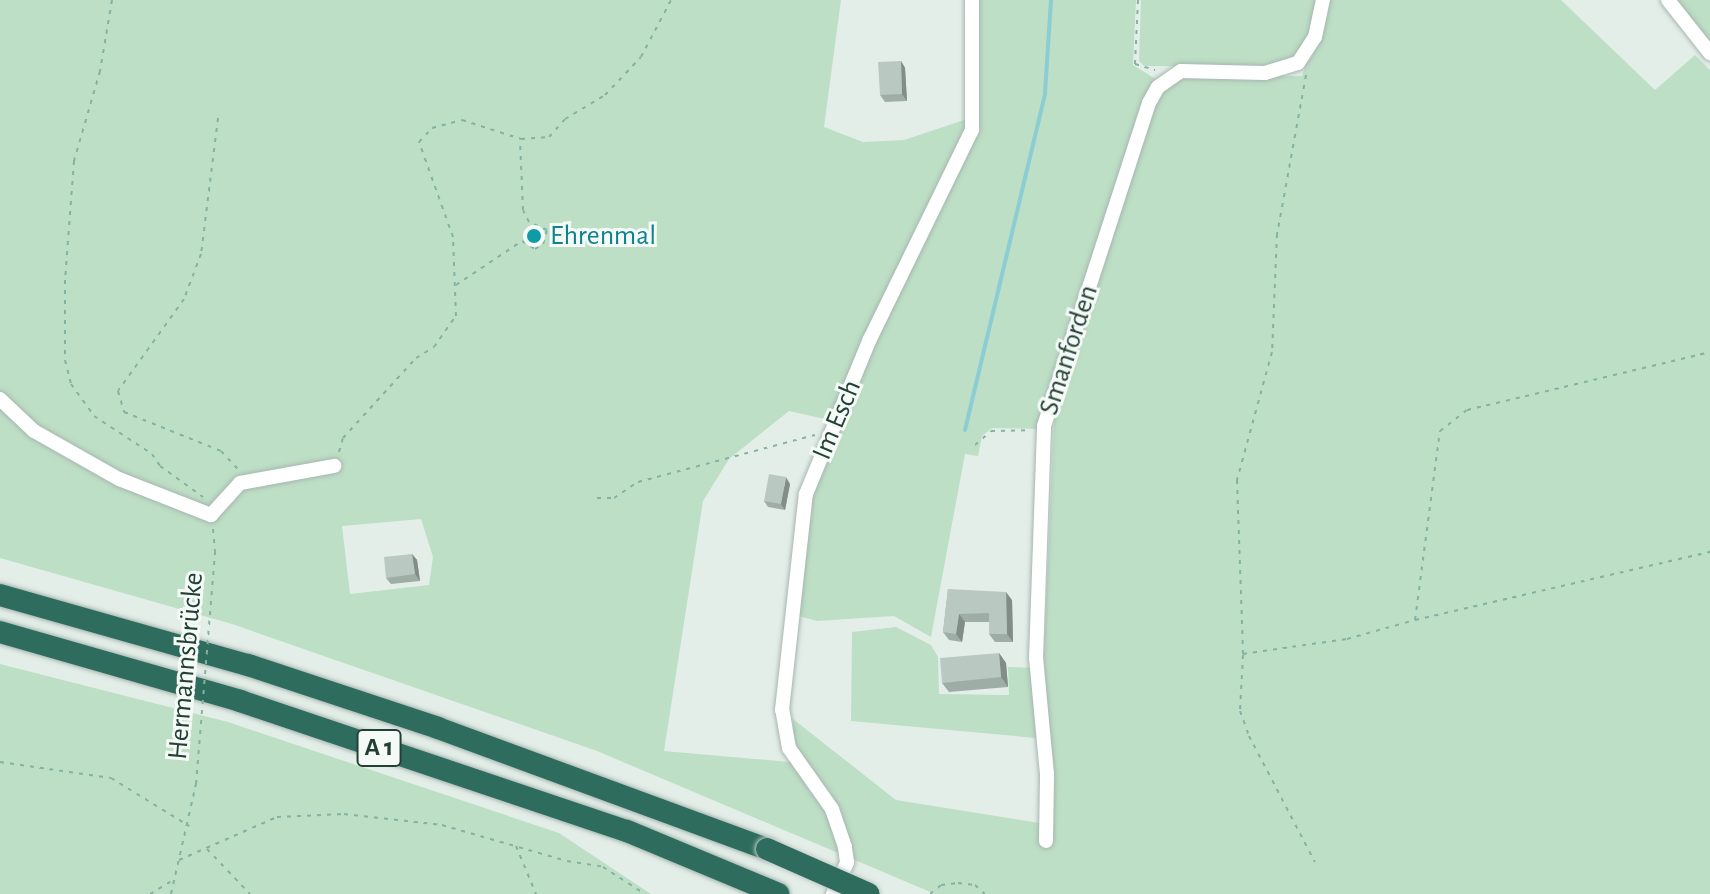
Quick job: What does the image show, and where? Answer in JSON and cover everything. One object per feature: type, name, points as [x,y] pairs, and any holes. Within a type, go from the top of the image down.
[{"type":"highway","name":"A 1","points":[[0,595],[248,665],[438,728],[767,849],[869,894]]},
{"type":"highway","name":"A 1","points":[[0,632],[240,701],[627,831],[778,894]]},
{"type":"street","name":"Im Esch","points":[[833,894],[847,862],[845,847],[832,809],[789,748],[782,710],[806,494],[927,217],[972,130],[976,114],[972,0]]},
{"type":"street","points":[[1169,76],[1198,70],[1265,73],[1298,63],[1315,37],[1323,0]]},
{"type":"street","points":[[1668,0],[1710,53]]},
{"type":"street","name":"Smanforden","points":[[1046,841],[1047,774],[1036,658],[1043,431],[1149,103],[1169,76]]},
{"type":"street","points":[[0,399],[34,431],[119,479],[211,515],[245,481],[334,466]]},
{"type":"path","points":[[112,0],[100,71],[74,161],[65,280],[65,360],[71,384],[94,416],[201,494],[211,515]]},
{"type":"path","points":[[334,466],[343,438],[416,358],[450,329],[456,316],[453,237],[419,142],[432,128],[462,120],[521,139],[549,137],[565,119],[605,95],[641,57],[671,0]]},
{"type":"path","points":[[1138,0],[1135,64],[1169,76]]},
{"type":"path","points":[[1298,63],[1307,68],[1277,234],[1272,352],[1237,480],[1243,654],[1239,688],[1249,736],[1315,862]]},
{"type":"path","points":[[218,118],[201,254],[184,299],[118,391],[124,412],[221,451],[245,481]]},
{"type":"path","points":[[454,287],[522,241],[535,249],[543,244],[547,230],[529,222],[523,210],[521,139]]},
{"type":"path","points":[[1415,620],[1440,431],[1467,410],[1710,352]]},
{"type":"path","points":[[975,445],[991,431],[1043,431]]},
{"type":"path","points":[[597,498],[614,498],[638,482],[668,473],[832,432]]},
{"type":"path","name":"Hermannsbrücke","points":[[171,894],[189,826],[196,784],[215,551],[211,515]]},
{"type":"path","points":[[1243,654],[1347,639],[1415,620],[1710,552]]},
{"type":"path","points":[[0,762],[111,778],[189,826]]},
{"type":"path","points":[[179,860],[277,817],[298,813],[442,825],[603,867],[645,894]]},
{"type":"path","points":[[516,845],[536,894]]},
{"type":"path","points":[[207,849],[250,894]]},
{"type":"path","points":[[150,894],[173,881]]},
{"type":"path","points":[[930,894],[941,885],[958,883],[975,885],[985,894]]},
{"type":"green space","points":[[0,0],[841,0],[824,127],[863,142],[904,140],[970,118],[877,312],[834,421],[789,411],[729,459],[703,501],[664,751],[789,762],[793,719],[896,800],[1052,825],[1044,655],[1054,421],[1154,100],[1183,76],[1302,76],[1327,0],[1561,0],[1655,90],[1695,55],[1710,70],[1710,894],[935,894],[597,751],[232,624],[0,558]],"holes":[[[421,519],[433,557],[429,585],[350,594],[342,526]]]},
{"type":"green space","points":[[975,0],[1136,0],[1133,65],[1159,81],[1040,429],[992,428],[982,436],[978,456],[965,454],[931,637],[894,616],[817,621],[795,615],[808,495],[872,342],[975,132]]},
{"type":"green space","points":[[1141,0],[1318,0],[1309,42],[1300,53],[1278,65],[1258,67],[1144,66],[1139,61]]},
{"type":"green space","points":[[1677,0],[1710,0],[1710,42],[1698,27]]},
{"type":"green space","points":[[896,627],[931,645],[938,657],[939,694],[1009,695],[1008,667],[1035,668],[1036,738],[851,721],[852,632]]},
{"type":"green space","points":[[0,664],[228,722],[559,833],[651,894],[0,894]]},
{"type":"building","points":[[901,61],[902,94],[880,95],[878,62]]},
{"type":"building","points":[[769,474],[786,477],[781,504],[764,501]]},
{"type":"building","points":[[412,554],[415,574],[386,578],[384,557]]},
{"type":"building","points":[[948,589],[1006,592],[1007,634],[989,634],[989,613],[959,614],[956,634],[943,632]]},
{"type":"building","points":[[999,653],[1001,677],[942,683],[940,658]]},
{"type":"waterway","points":[[965,430],[1045,93],[1051,0]]},
{"type":"place","name":"Ehrenmal","points":[[534,236]]}]
